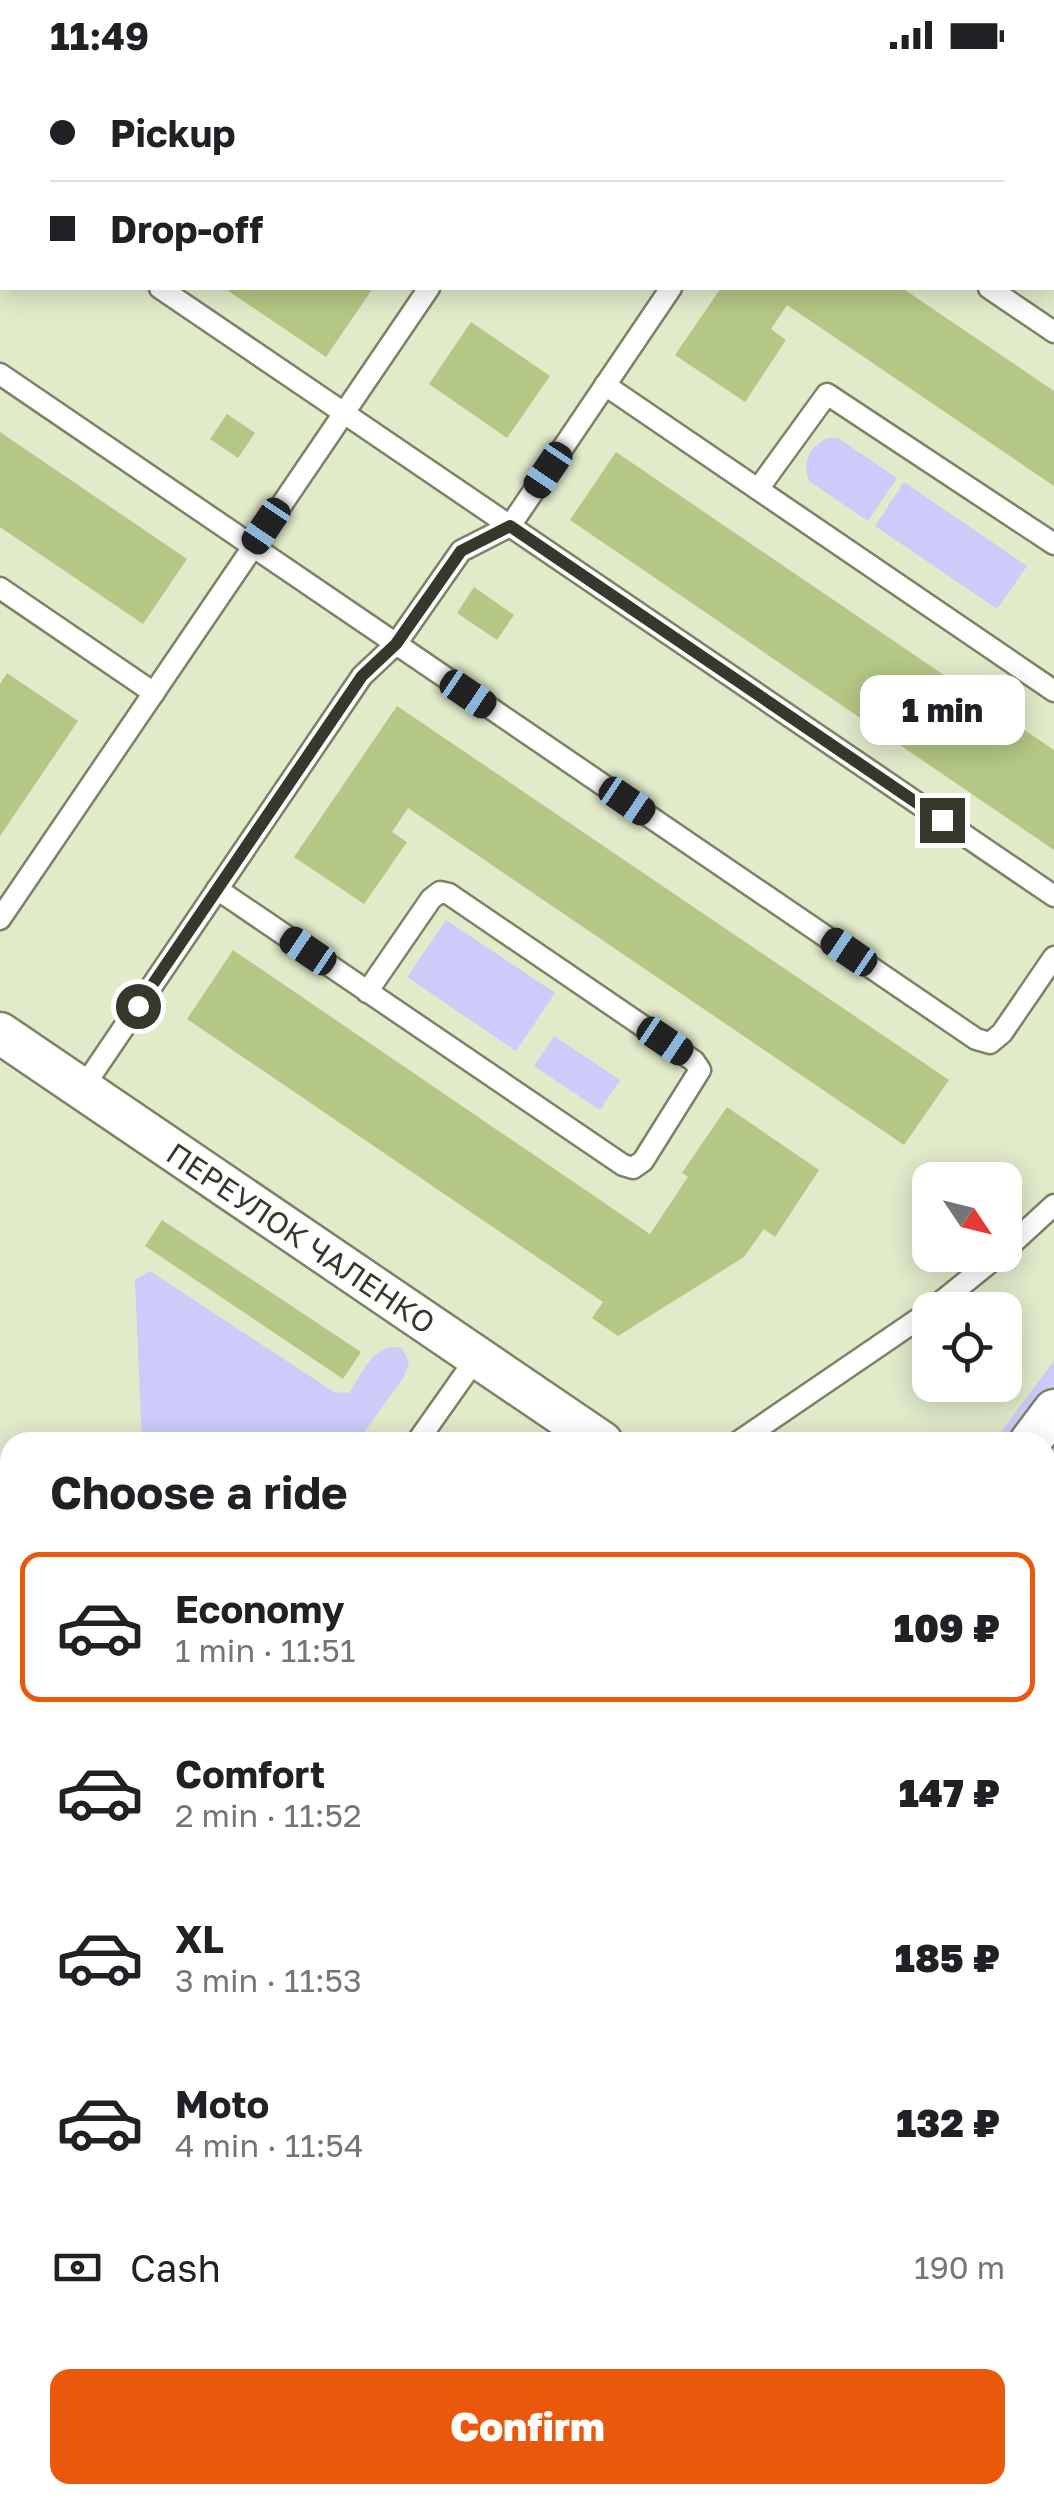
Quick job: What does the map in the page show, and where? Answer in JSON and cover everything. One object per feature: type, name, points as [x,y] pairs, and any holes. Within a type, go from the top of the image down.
[{"type":"street","name":"ПЕРЕУЛОК ЧАЛЕНКО","points":[[0,1033],[587,1432]]},
{"type":"street","points":[[1038,1432],[1054,1410]]},
{"type":"lane","points":[[163,290],[1054,896]]},
{"type":"lane","points":[[0,919],[427,290]]},
{"type":"lane","points":[[82,1088],[362,676],[396,644],[461,551],[510,526],[670,290]]},
{"type":"lane","points":[[992,290],[1054,332]]},
{"type":"lane","points":[[0,374],[976,1038],[990,1043],[1002,1033],[1054,957]]},
{"type":"lane","points":[[605,385],[1054,691]]},
{"type":"lane","points":[[758,489],[827,394],[1054,544]]},
{"type":"lane","points":[[3,597],[154,693]]},
{"type":"lane","points":[[217,890],[367,992],[623,1166],[633,1168],[643,1161],[697,1082],[700,1070],[694,1061],[449,894],[440,892],[431,899],[367,992]]},
{"type":"lane","points":[[1022,1234],[1054,1204]]},
{"type":"lane","points":[[952,1292],[977,1272]]},
{"type":"lane","points":[[753,1432],[912,1322]]},
{"type":"lane","points":[[423,1432],[477,1357]]},
{"type":"shaded area","points":[[827,438],[838,438],[897,478],[868,521],[809,481],[809,456]]},
{"type":"shaded area","points":[[904,482],[1027,566],[997,609],[875,526]]},
{"type":"shaded area","points":[[446,920],[555,993],[516,1051],[407,977]]},
{"type":"shaded area","points":[[554,1036],[620,1080],[600,1110],[534,1066]]},
{"type":"shaded area","points":[[150,1271],[334,1392],[349,1393],[370,1360],[392,1347],[402,1348],[409,1362],[405,1375],[364,1432],[142,1432],[135,1280]]},
{"type":"shaded area","points":[[1054,1361],[1054,1432],[1001,1432]]},
{"type":"building","points":[[227,290],[372,290],[326,357]]},
{"type":"building","points":[[720,290],[905,290],[1054,391],[1054,486],[787,305],[771,329],[786,340],[745,402],[675,355]]},
{"type":"building","points":[[471,322],[550,376],[507,438],[429,384]]},
{"type":"building","points":[[227,414],[255,433],[238,458],[210,439]]},
{"type":"building","points":[[0,432],[187,559],[143,624],[0,527]]},
{"type":"building","points":[[616,452],[1054,750],[1054,850],[570,520]]},
{"type":"building","points":[[474,587],[514,615],[497,640],[457,613]]},
{"type":"building","points":[[7,673],[78,721],[0,836],[0,684]]},
{"type":"building","points":[[397,706],[949,1080],[904,1145],[408,808],[392,832],[407,842],[364,904],[294,857]]},
{"type":"building","points":[[233,950],[650,1234],[688,1177],[682,1173],[727,1107],[819,1170],[775,1237],[764,1229],[744,1257],[618,1336],[592,1318],[603,1302],[187,1019]]},
{"type":"building","points":[[162,1220],[361,1352],[343,1379],[145,1246]]},
{"type":"route","points":[[138,1006],[362,676],[396,644],[461,551],[510,526],[942,820]]}]
